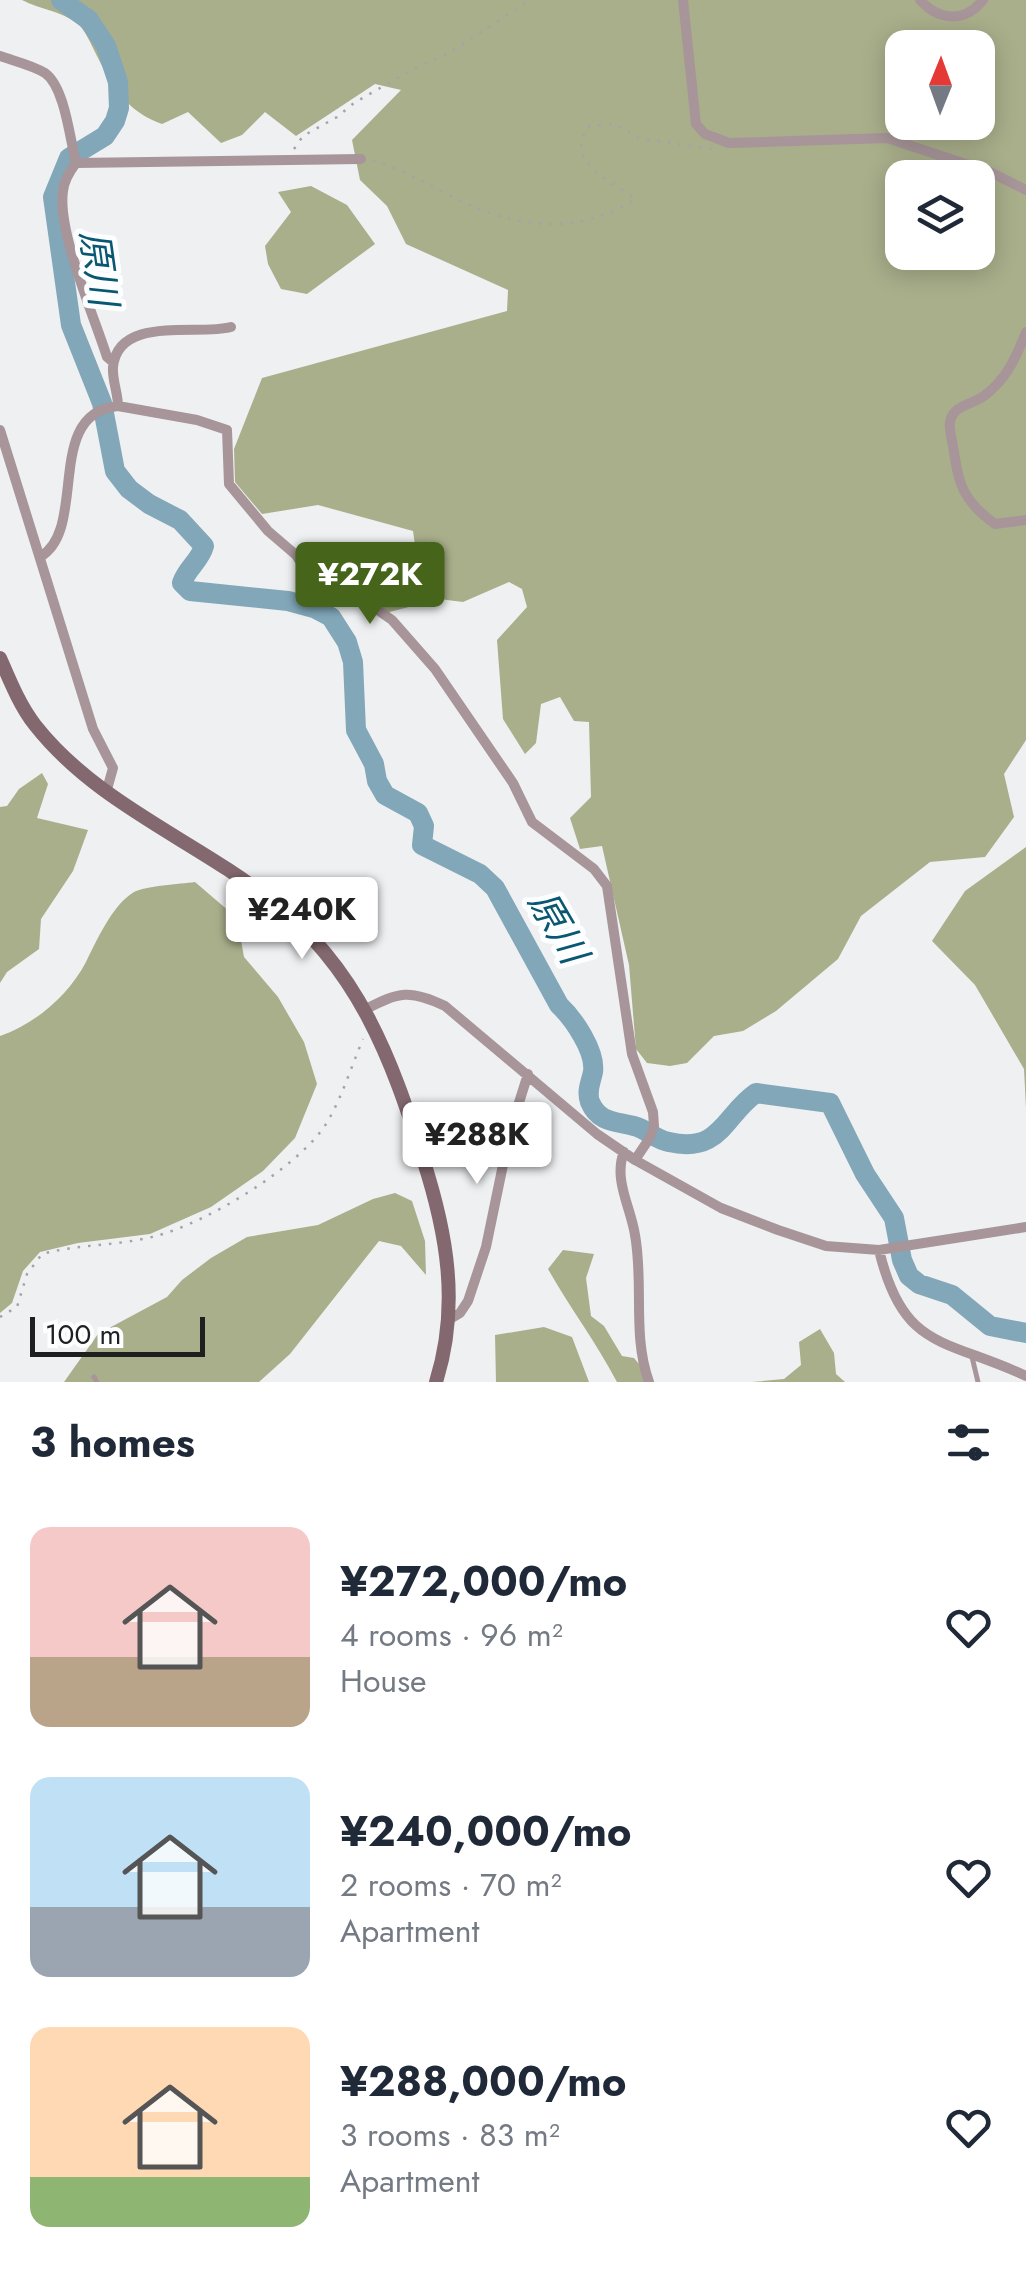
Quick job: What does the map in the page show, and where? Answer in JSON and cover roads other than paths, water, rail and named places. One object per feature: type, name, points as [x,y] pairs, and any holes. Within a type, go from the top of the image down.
[{"type":"street","points":[[684,0],[696,124],[705,134],[729,143],[887,138],[990,172],[1026,190]]},
{"type":"street","points":[[920,0],[929,10],[948,18],[968,14],[983,0]]},
{"type":"street","points":[[0,56],[44,73],[54,82],[75,157],[62,190],[68,233],[107,357],[113,362]]},
{"type":"street","points":[[75,157],[362,159]]},
{"type":"street","points":[[108,408],[113,362],[121,346],[152,330],[231,327]]},
{"type":"street","points":[[1026,332],[1004,377],[984,396],[955,411],[948,426],[955,473],[978,512],[995,524],[1026,520]]},
{"type":"street","points":[[40,557],[56,542],[77,438],[84,424],[108,408],[198,420],[228,430],[229,484],[268,531],[296,555],[306,570],[359,597],[392,620],[435,669],[513,783],[532,822],[594,869],[607,886],[632,1054],[646,1087],[654,1126],[635,1160]]},
{"type":"street","points":[[0,430],[93,729],[113,768],[106,792]]},
{"type":"street","points":[[0,658],[32,722],[75,768],[275,902],[335,967],[366,1010],[398,1077],[444,1237],[450,1319],[436,1382]]},
{"type":"street","points":[[366,1010],[406,993],[423,995],[445,1006],[635,1160],[721,1208],[826,1246],[885,1250],[1026,1227]]},
{"type":"street","points":[[450,1319],[468,1301],[486,1247],[510,1131],[528,1074]]},
{"type":"street","points":[[624,1152],[620,1173],[636,1238],[640,1356],[650,1382]]},
{"type":"street","points":[[885,1250],[886,1276],[900,1308],[914,1326],[930,1338],[1026,1376]]},
{"type":"lane","points":[[972,1354],[978,1382]]},
{"type":"waterway","name":"原川","points":[[61,0],[89,20],[106,46],[118,82],[119,108],[105,136],[69,158],[53,197],[71,325],[102,403],[115,471],[129,489],[180,520],[204,546],[182,583],[190,591],[288,601],[331,617],[347,642],[353,662],[356,730],[374,764],[377,781],[385,795],[418,813],[424,826],[422,845],[480,874],[495,888],[559,1005],[587,1045],[593,1064],[589,1098],[598,1114],[639,1127],[664,1141],[686,1144],[711,1138],[756,1093],[830,1103],[865,1174],[894,1218],[909,1276],[919,1284],[952,1295],[990,1326],[1026,1333]]}]
